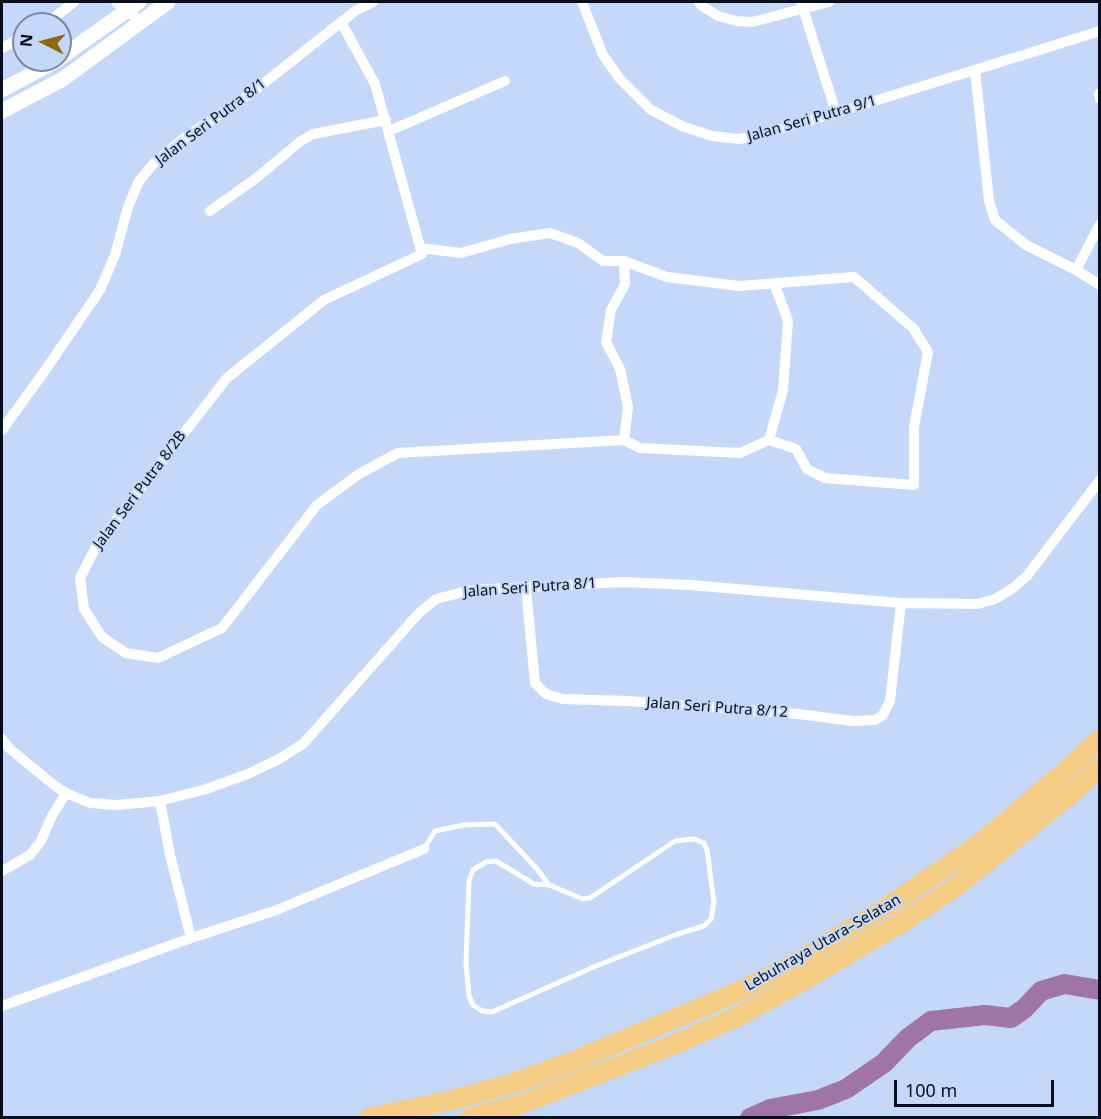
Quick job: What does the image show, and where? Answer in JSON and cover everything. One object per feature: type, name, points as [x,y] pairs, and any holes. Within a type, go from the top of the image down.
[{"type":"highway","name":"Lebuhraya Utara–Selatan","points":[[369,1118],[452,1100],[514,1083],[574,1061],[710,1004],[791,965],[890,905],[982,842],[1100,739]]},
{"type":"highway","name":"Lebuhraya Utara–Selatan","points":[[470,1118],[521,1104],[675,1044],[739,1016],[801,982],[901,923],[958,885],[1100,768]]},
{"type":"street","points":[[61,12],[74,2]]},
{"type":"street","points":[[72,48],[121,6],[140,2]]},
{"type":"street","points":[[2,111],[63,79],[168,2]]},
{"type":"street","name":"Jalan Seri Putra 8/1","points":[[2,430],[45,372],[100,290],[115,255],[128,207],[139,181],[155,162],[183,139],[254,91],[341,21],[373,2]]},
{"type":"street","name":"Jalan Seri Putra 9/1","points":[[582,2],[603,55],[620,79],[651,110],[684,127],[712,136],[739,139],[836,113],[1100,31]]},
{"type":"street","points":[[699,2],[718,16],[752,22],[803,5],[829,2]]},
{"type":"street","points":[[803,5],[836,113]]},
{"type":"street","points":[[121,6],[141,22]]},
{"type":"street","points":[[341,21],[375,84],[420,248],[460,254],[510,238],[550,233],[578,243],[603,261],[624,261],[667,277],[739,286],[854,277],[913,328],[928,352],[914,427],[914,485],[825,478],[807,470],[796,449],[769,440],[740,453],[640,448],[624,440],[628,407],[620,369],[606,342],[611,310],[625,284],[624,261]]},
{"type":"street","points":[[975,70],[989,201],[995,220],[1026,245],[1100,285]]},
{"type":"street","points":[[2,90],[35,72]]},
{"type":"street","points":[[389,131],[505,81]]},
{"type":"street","points":[[1099,94],[1100,99]]},
{"type":"street","points":[[210,212],[301,141],[314,134],[386,120]]},
{"type":"street","points":[[1076,270],[1100,224]]},
{"type":"street","name":"Jalan Seri Putra 8/2B","points":[[420,248],[422,254],[324,300],[227,378],[98,543],[80,578],[84,609],[102,637],[126,652],[158,658],[222,628],[317,506],[359,474],[398,453],[624,440]]},
{"type":"street","points":[[769,440],[783,390],[788,321],[774,283]]},
{"type":"street","name":"Jalan Seri Putra 8/1","points":[[2,739],[9,748],[66,793],[90,803],[117,805],[160,801],[206,789],[248,774],[303,744],[418,614],[436,599],[471,590],[624,582],[690,585],[902,603],[978,603],[995,599],[1027,576],[1100,480]]},
{"type":"street","name":"Jalan Seri Putra 8/12","points":[[526,588],[535,683],[546,694],[563,699],[628,701],[798,714],[853,722],[875,720],[883,715],[890,700],[902,603]]},
{"type":"street","points":[[2,871],[30,855],[41,841],[66,793]]},
{"type":"street","points":[[160,801],[170,855],[191,938]]},
{"type":"street","points":[[3,1002],[274,911],[424,849]]},
{"type":"lane","points":[[424,849],[435,831],[464,825],[495,824],[549,885],[583,900],[590,898],[675,841],[694,839],[704,843],[707,850],[714,902],[711,919],[704,926],[596,966],[492,1012],[482,1011],[473,1005],[469,996],[466,963],[469,881],[473,870],[486,862],[496,861],[534,884],[549,885]]},
{"type":"waterway","points":[[750,1118],[770,1109],[818,1100],[846,1089],[884,1063],[908,1038],[931,1021],[985,1015],[1011,1018],[1024,1009],[1041,991],[1064,984],[1100,990]]}]
